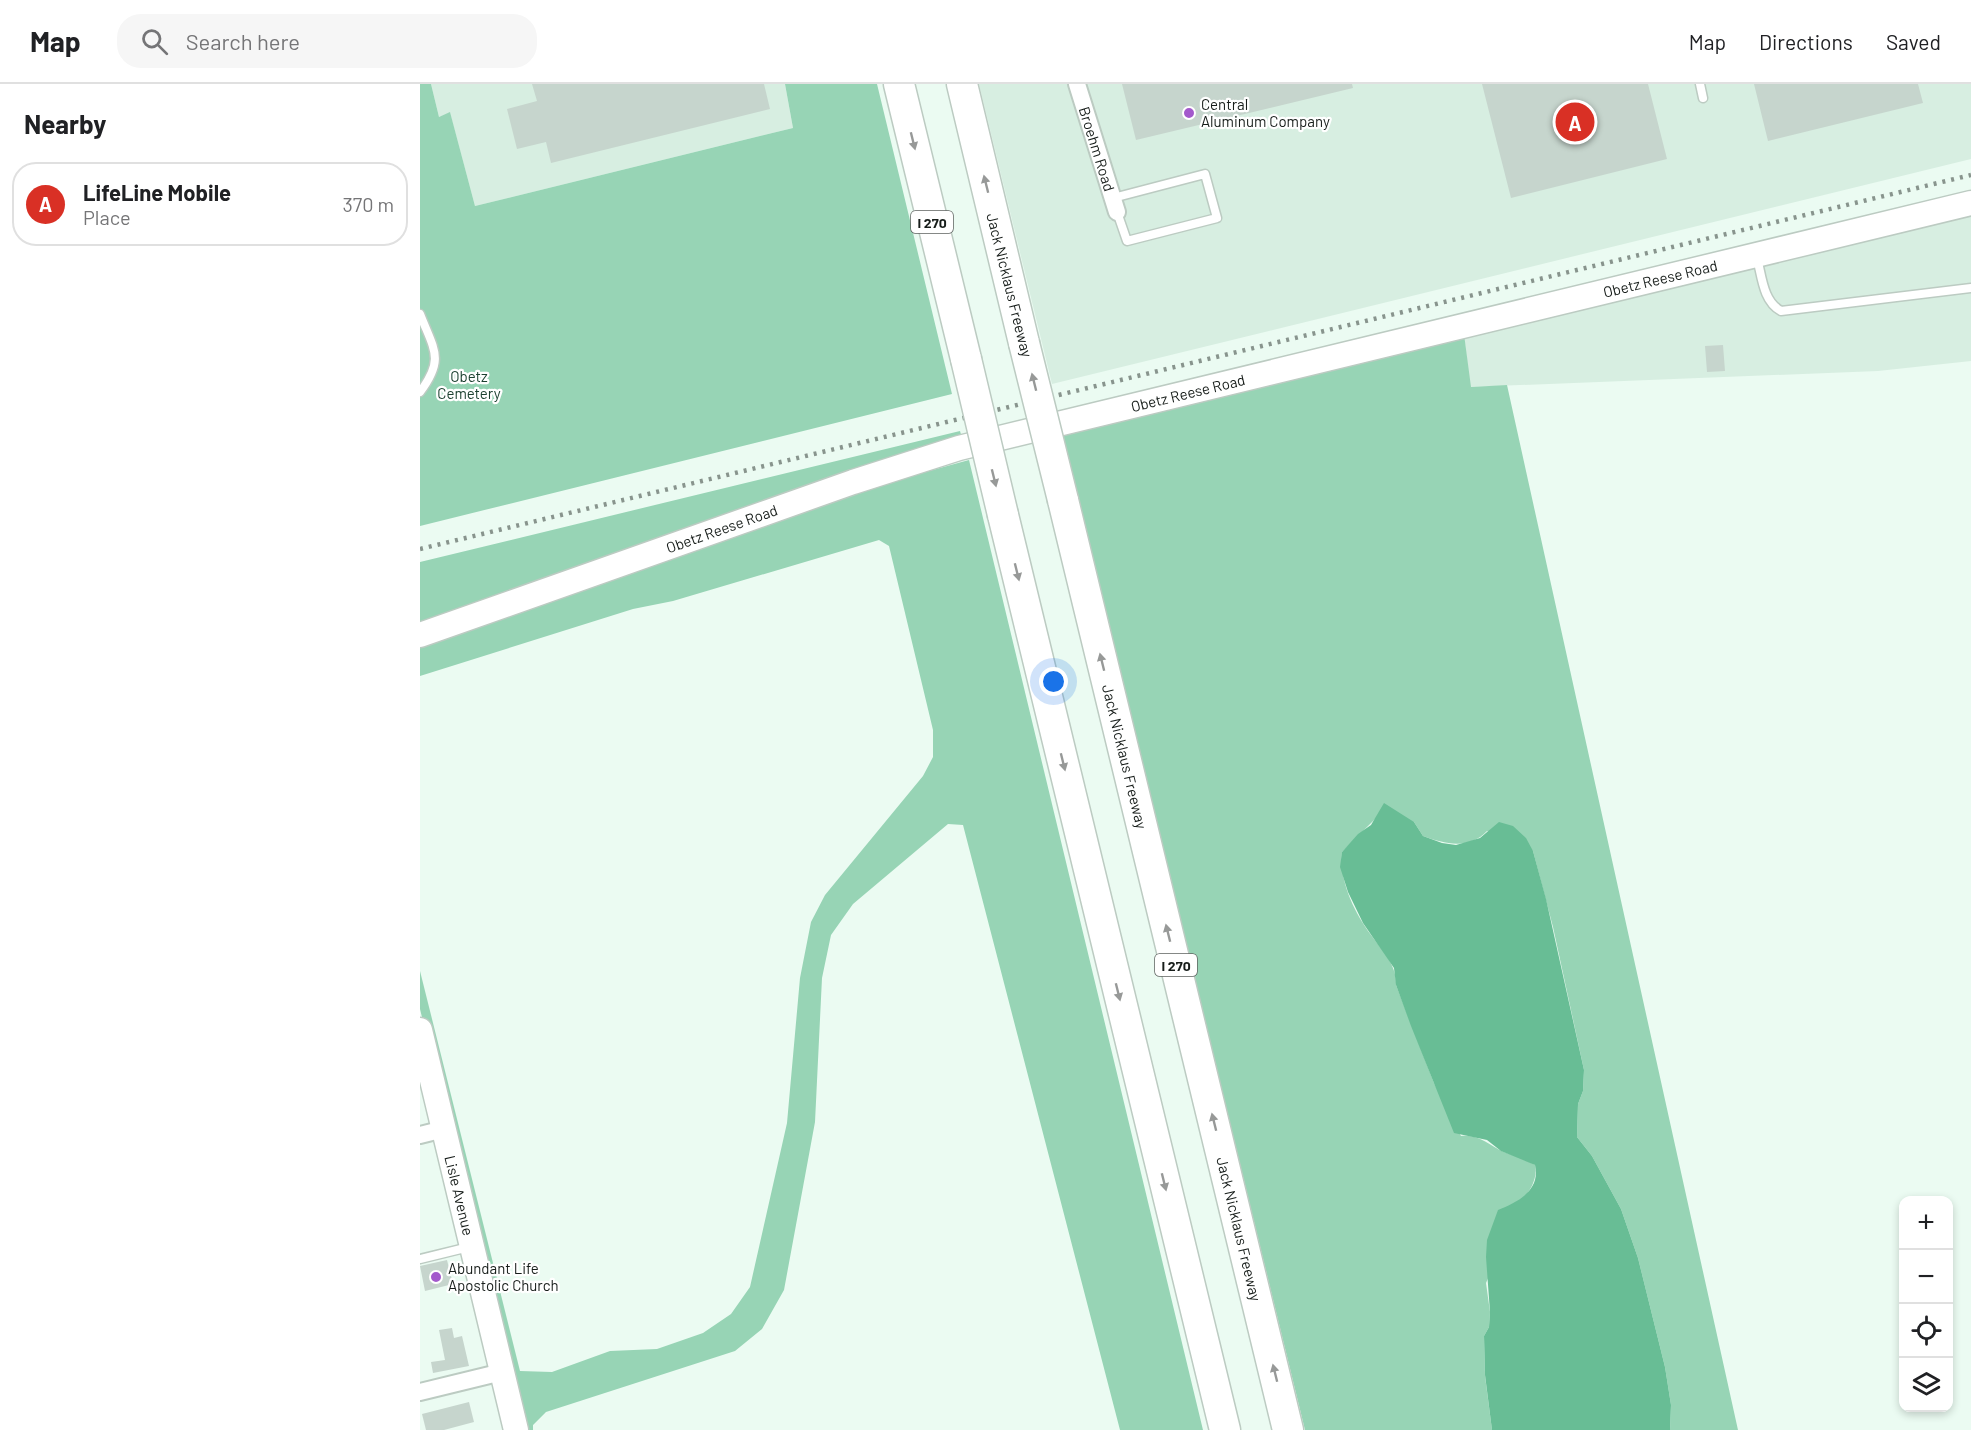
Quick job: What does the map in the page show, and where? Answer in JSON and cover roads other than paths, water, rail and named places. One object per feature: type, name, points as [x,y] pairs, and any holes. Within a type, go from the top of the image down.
[{"type":"highway","name":"I 270","points":[[899,84],[1225,1430]]},
{"type":"highway","name":"Jack Nicklaus Freeway","points":[[962,84],[1288,1430]]},
{"type":"street","name":"Broehm Road","points":[[1077,84],[1115,205]]},
{"type":"street","name":"Obetz Reese Road","points":[[420,635],[853,482],[959,448],[1971,203]]},
{"type":"street","name":"Lisle Avenue","points":[[420,1030],[516,1430]]},
{"type":"street","points":[[420,1135],[444,1129]]},
{"type":"street","points":[[420,1392],[502,1372]]},
{"type":"lane","points":[[1700,84],[1703,98]]},
{"type":"lane","points":[[1205,174],[1216,218],[1127,241],[1115,205],[1205,174]]},
{"type":"lane","points":[[1756,255],[1767,298],[1774,307],[1781,311],[1971,288]]},
{"type":"lane","points":[[420,314],[436,355],[435,370],[420,392]]},
{"type":"lane","points":[[420,1258],[472,1246]]},
{"type":"railway","points":[[420,549],[1971,175]]},
{"type":"place","name":"Central Aluminum Company","points":[[1189,113]]},
{"type":"place","name":"LifeLine Mobile","points":[[1575,122]]},
{"type":"place","name":"Abundant Life Apostolic Church","points":[[436,1277]]},
{"type":"park label","name":"Obetz Cemetery","points":[[469,384]]}]
